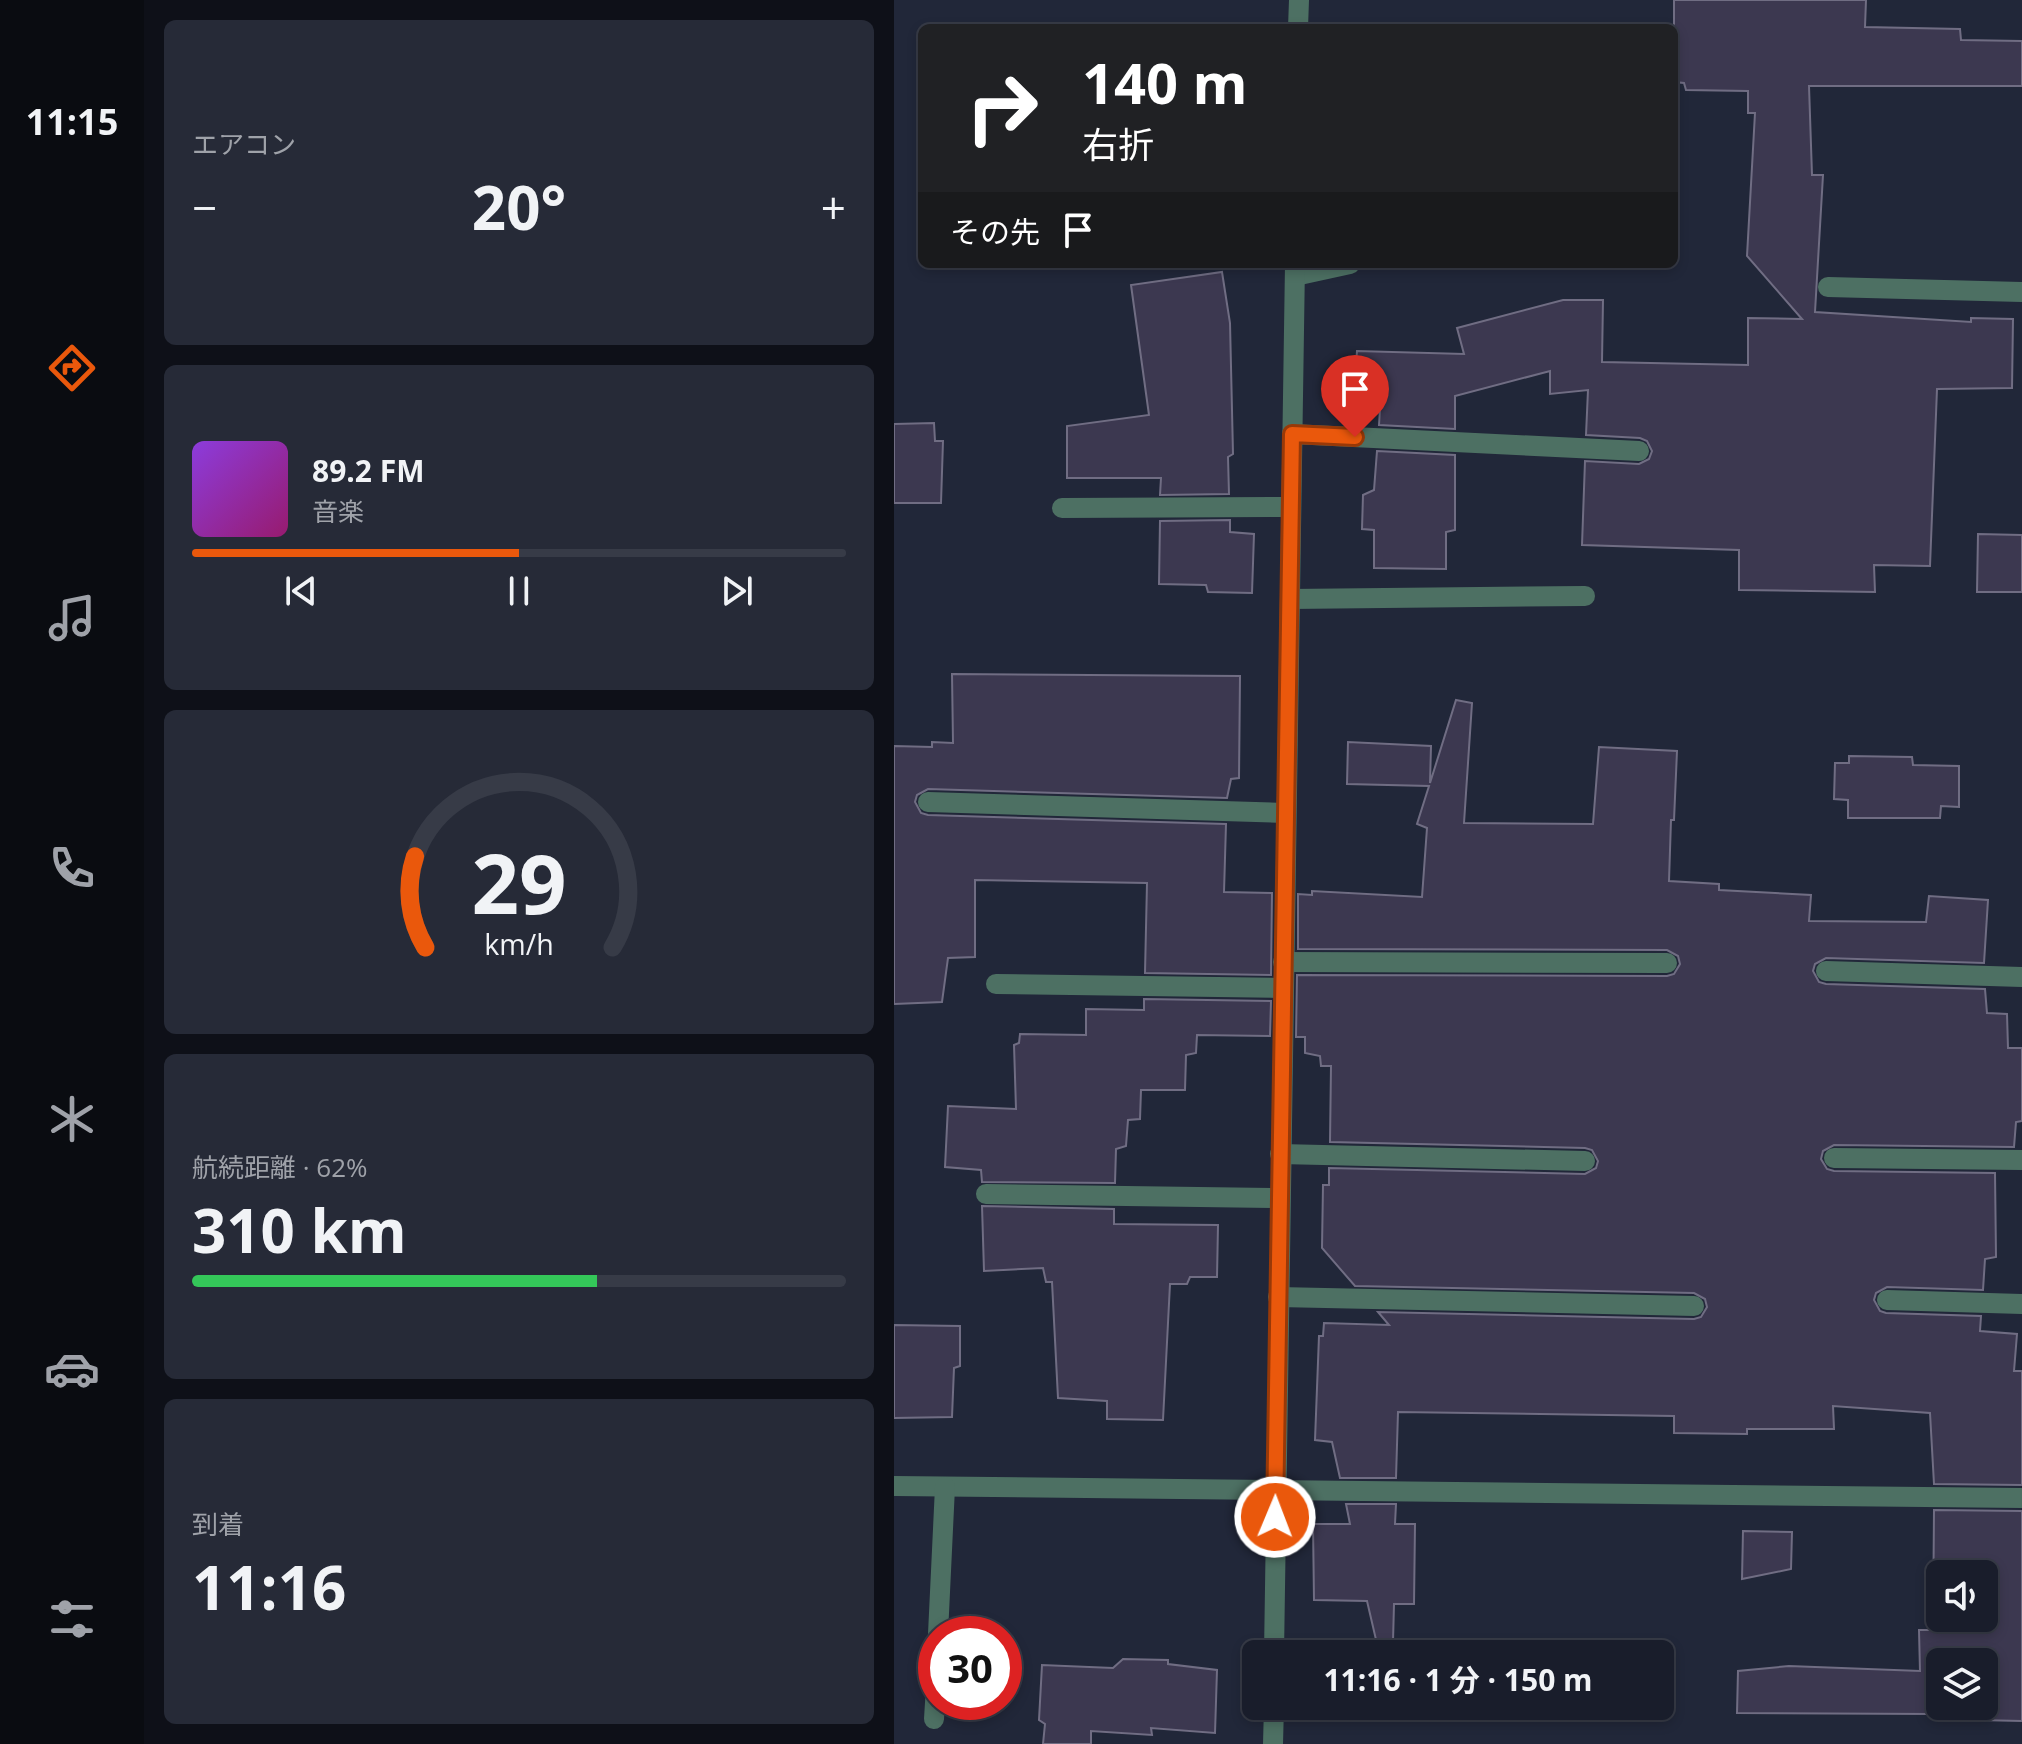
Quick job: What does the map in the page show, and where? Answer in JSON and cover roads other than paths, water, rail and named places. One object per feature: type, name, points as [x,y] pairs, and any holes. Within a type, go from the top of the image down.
[{"type":"street","points":[[1298,24],[1299,0]]},
{"type":"street","points":[[1274,1640],[1295,270]]},
{"type":"street","points":[[1828,287],[2022,292]]},
{"type":"street","points":[[1292,434],[1639,451]]},
{"type":"street","points":[[1062,508],[1290,507]]},
{"type":"street","points":[[1290,599],[1585,596]]},
{"type":"street","points":[[928,802],[1285,813]]},
{"type":"street","points":[[1283,962],[1667,963]]},
{"type":"street","points":[[1826,971],[2022,977]]},
{"type":"street","points":[[996,984],[1283,988]]},
{"type":"street","points":[[1280,1154],[1585,1161]]},
{"type":"street","points":[[1834,1158],[2022,1160]]},
{"type":"street","points":[[986,1194],[1279,1198]]},
{"type":"street","points":[[1278,1297],[1694,1306]]},
{"type":"street","points":[[1887,1300],[2022,1304]]},
{"type":"street","points":[[894,1486],[2022,1498]]},
{"type":"street","points":[[939,1616],[945,1487]]},
{"type":"street","points":[[1273,1744],[1274,1720]]}]
